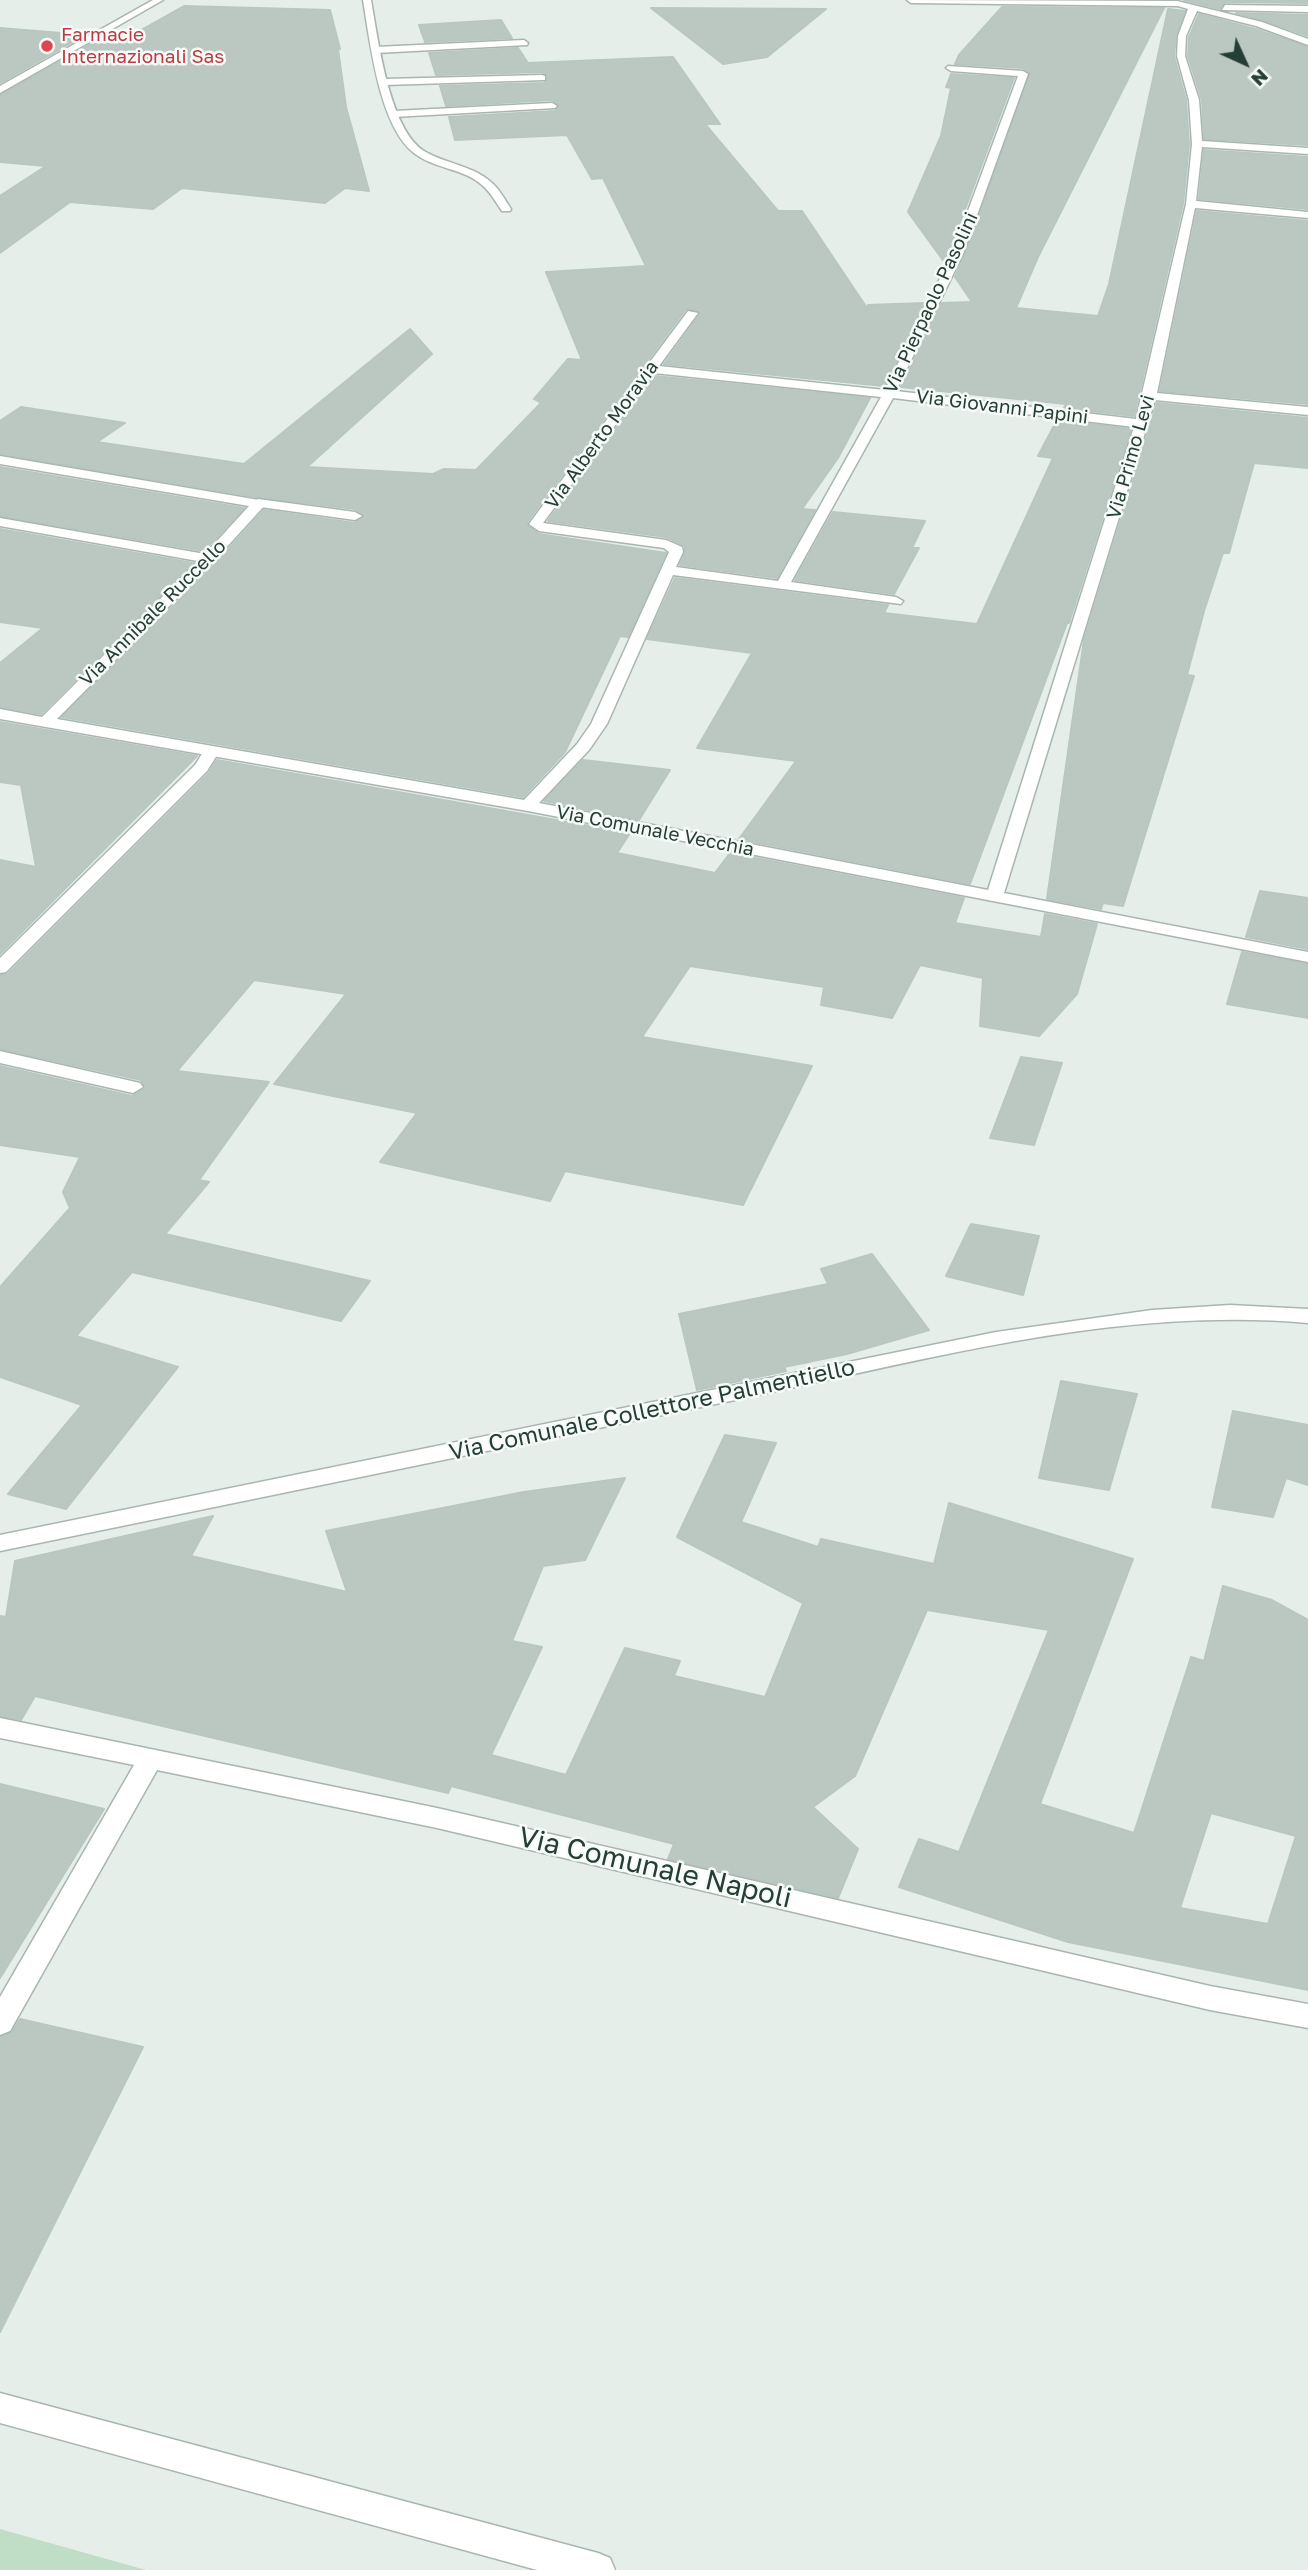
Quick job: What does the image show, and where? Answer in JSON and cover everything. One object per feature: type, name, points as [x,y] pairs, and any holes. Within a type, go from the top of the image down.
[{"type":"street","points":[[0,90],[159,0]]},
{"type":"street","points":[[367,0],[376,50],[401,135],[415,150],[484,181],[506,209]]},
{"type":"street","points":[[911,0],[1177,4]]},
{"type":"street","points":[[1162,0],[1259,24],[1308,42]]},
{"type":"street","points":[[1192,8],[1308,9]]},
{"type":"street","name":"Via Primo Levi","points":[[994,898],[1150,396],[1191,204],[1197,144],[1194,100],[1181,56],[1182,36],[1193,12],[1192,8]]},
{"type":"street","points":[[376,50],[524,43]]},
{"type":"street","name":"Via Pierpaolo Pasolini","points":[[782,586],[890,395],[966,234],[1023,74],[951,68]]},
{"type":"street","points":[[385,82],[542,78]]},
{"type":"street","points":[[394,114],[552,106]]},
{"type":"street","points":[[1197,144],[1308,151]]},
{"type":"street","points":[[1191,204],[1308,215]]},
{"type":"street","name":"Via Alberto Moravia","points":[[668,570],[676,552],[672,545],[536,525],[692,313]]},
{"type":"street","name":"Via Giovanni Papini","points":[[651,369],[1143,424]]},
{"type":"street","points":[[1150,396],[1308,411]]},
{"type":"street","points":[[0,460],[118,483],[355,516]]},
{"type":"street","name":"Via Annibale Ruccello","points":[[45,722],[208,559],[258,503]]},
{"type":"street","points":[[0,522],[208,559]]},
{"type":"street","points":[[528,806],[583,747],[600,724],[668,570],[896,601]]},
{"type":"street","name":"Via Comunale Vecchia","points":[[0,714],[528,806],[1308,957]]},
{"type":"street","points":[[0,950],[190,765],[211,752]]},
{"type":"street","points":[[0,968],[201,768],[211,752]]},
{"type":"street","points":[[0,1057],[133,1087]]},
{"type":"street","name":"Via Comunale Collettore Palmentiello","points":[[0,1544],[996,1339],[1194,1312],[1237,1311],[1308,1317]]},
{"type":"street","name":"Via Comunale Napoli","points":[[0,1728],[438,1818],[1210,1998],[1308,2016]]},
{"type":"street","points":[[0,2023],[151,1758]]},
{"type":"street","points":[[0,2409],[598,2570]]},
{"type":"green space","points":[[0,2529],[146,2570],[0,2570]]},
{"type":"building","points":[[1184,0],[1308,0],[1308,3],[1225,2],[1220,9]]},
{"type":"building","points":[[184,6],[330,10],[340,49],[346,107],[369,191],[345,188],[325,203],[182,188],[153,209],[70,202],[0,253],[0,196],[46,166],[0,162],[0,95],[103,37],[125,39]]},
{"type":"building","points":[[1002,7],[1164,8],[1038,257],[1016,308],[1098,316],[1109,284],[1168,9],[1185,11],[1176,35],[1174,56],[1186,100],[1189,144],[1183,204],[1134,416],[1064,408],[1066,404],[901,387],[942,303],[972,302],[955,277],[1030,73],[1023,68],[955,64],[959,55]]},
{"type":"building","points":[[651,8],[826,9],[767,57],[723,64]]},
{"type":"building","points":[[1236,13],[1308,15],[1308,36],[1263,20]]},
{"type":"building","points":[[1199,14],[1308,47],[1308,145],[1204,139],[1202,100],[1188,56],[1189,37]]},
{"type":"building","points":[[501,20],[512,38],[425,42],[419,25]]},
{"type":"building","points":[[0,28],[85,35],[0,83]]},
{"type":"building","points":[[518,48],[528,63],[673,57],[720,124],[705,124],[778,211],[802,211],[867,308],[868,305],[925,303],[884,386],[664,364],[701,313],[686,309],[527,522],[528,526],[539,534],[666,553],[628,637],[620,636],[565,752],[523,797],[62,717],[215,564],[264,510],[355,523],[364,515],[355,509],[256,497],[0,454],[0,421],[21,407],[125,423],[97,442],[244,464],[410,329],[432,354],[307,467],[433,474],[444,469],[476,470],[541,403],[534,399],[568,359],[582,360],[546,272],[646,266],[603,178],[592,179],[567,135],[455,140],[449,117],[555,111],[560,106],[552,100],[446,106],[440,86],[545,83],[548,76],[542,72],[436,75],[429,53]]},
{"type":"building","points":[[951,74],[1014,78],[945,263],[908,212],[941,136],[951,88],[946,87]]},
{"type":"building","points":[[1204,150],[1308,157],[1308,209],[1199,199]]},
{"type":"building","points":[[1197,211],[1308,221],[1308,404],[1160,391]]},
{"type":"building","points":[[655,376],[870,398],[838,458],[802,509],[815,510],[777,578],[680,565],[685,546],[666,537],[548,521]]},
{"type":"building","points":[[1157,403],[1308,418],[1308,468],[1254,463],[1229,553],[1223,553],[1204,611],[1187,675],[1194,676],[1123,906],[1103,903],[1101,909],[1047,899],[1084,640]]},
{"type":"building","points":[[1057,420],[1131,429],[1069,623],[970,884],[739,839],[796,761],[697,748],[752,653],[647,639],[675,578],[888,605],[884,613],[977,624],[1053,458],[1038,456]]},
{"type":"building","points":[[0,467],[244,508],[204,551],[0,516]]},
{"type":"building","points":[[833,512],[925,521],[912,548],[919,548],[894,594],[795,580]]},
{"type":"building","points":[[0,529],[193,563],[41,714],[0,707],[0,663],[43,628],[0,622]]},
{"type":"building","points":[[0,722],[197,756],[0,954],[0,860],[36,867],[21,785],[0,782]]},
{"type":"building","points":[[217,760],[630,833],[617,853],[715,873],[730,853],[964,898],[955,923],[1041,937],[1045,914],[1097,924],[1077,994],[1039,1036],[980,1026],[983,978],[920,965],[892,1018],[821,1005],[824,987],[690,966],[642,1037],[812,1066],[743,1205],[565,1171],[550,1201],[380,1162],[417,1113],[274,1084],[346,994],[254,980],[177,1071],[269,1082],[199,1180],[209,1182],[165,1234],[370,1281],[341,1321],[132,1272],[76,1336],[178,1367],[66,1509],[8,1494],[82,1405],[0,1377],[0,1287],[70,1208],[63,1192],[80,1157],[0,1145],[0,1066],[132,1096],[146,1088],[141,1080],[0,1049],[0,975],[8,974],[209,773]]},
{"type":"building","points":[[583,760],[670,770],[639,820],[544,801]]},
{"type":"building","points":[[1260,891],[1308,898],[1308,949],[1246,937]]},
{"type":"building","points":[[1242,952],[1308,964],[1308,1018],[1227,1004]]},
{"type":"building","points":[[1021,1057],[1062,1063],[1034,1145],[990,1138]]},
{"type":"building","points":[[971,1224],[1039,1236],[1023,1295],[946,1276]]},
{"type":"building","points":[[872,1254],[929,1330],[847,1354],[784,1367],[786,1371],[697,1390],[679,1314],[828,1284],[821,1269]]},
{"type":"building","points":[[1061,1381],[1137,1394],[1109,1490],[1039,1478]]},
{"type":"building","points":[[1233,1411],[1308,1425],[1308,1485],[1286,1478],[1273,1517],[1212,1507]]},
{"type":"building","points":[[725,1435],[776,1443],[741,1522],[818,1547],[821,1539],[934,1564],[949,1503],[1133,1559],[1040,1804],[1134,1833],[1191,1657],[1204,1661],[1223,1586],[1272,1600],[1308,1620],[1308,1990],[1068,1942],[899,1887],[919,1839],[959,1852],[1049,1630],[927,1610],[855,1776],[813,1807],[858,1849],[838,1898],[668,1859],[674,1844],[451,1786],[448,1793],[35,1696],[21,1720],[0,1716],[0,1616],[6,1617],[15,1561],[213,1516],[191,1556],[347,1592],[326,1531],[524,1492],[625,1478],[585,1560],[543,1566],[512,1641],[542,1647],[491,1755],[566,1775],[625,1648],[680,1661],[674,1676],[765,1697],[803,1603],[677,1537]],"holes":[[[1211,1813],[1296,1836],[1268,1924],[1180,1908]]]},
{"type":"building","points":[[0,1784],[104,1809],[0,1978]]},
{"type":"building","points":[[20,2019],[143,2047],[0,2332],[0,2037],[12,2032]]},
{"type":"place","name":"Farmacie Internazionali Sas","points":[[47,46]]}]
